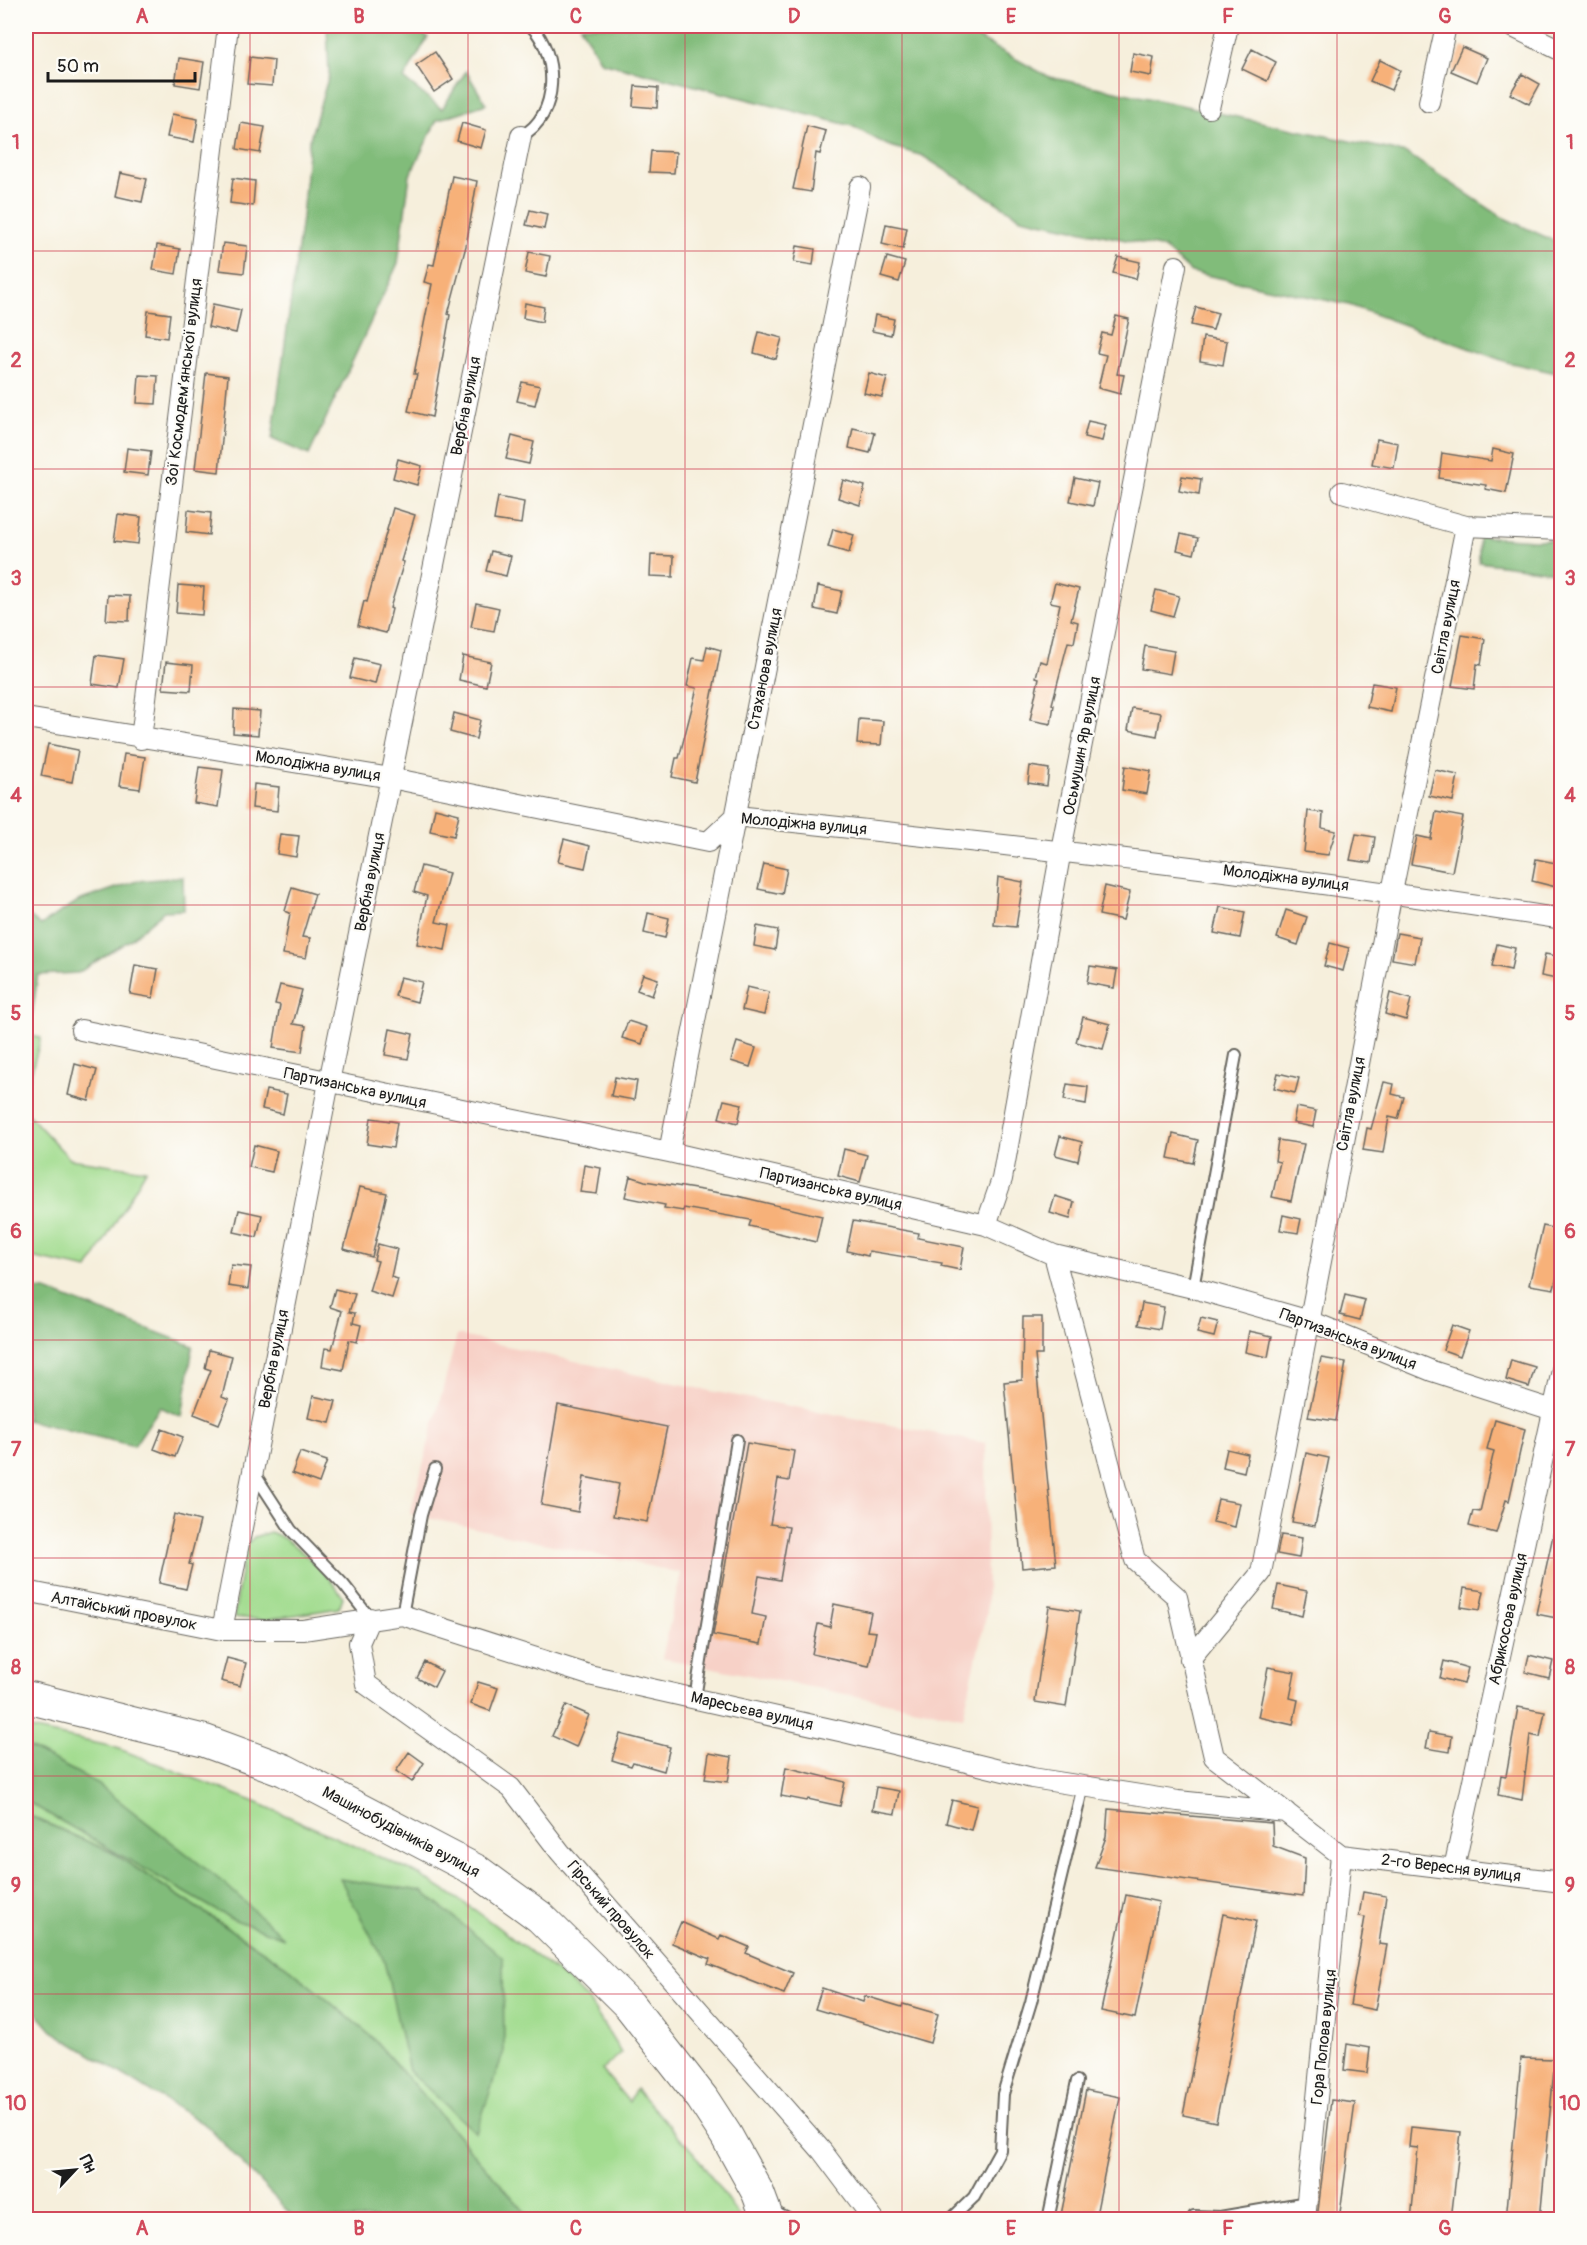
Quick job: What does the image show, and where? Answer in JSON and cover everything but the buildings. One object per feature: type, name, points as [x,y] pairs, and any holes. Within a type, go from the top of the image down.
[{"type":"main road","name":"Машинобудівників вулиця","points":[[26,1697],[205,1741],[284,1770],[477,1871],[540,1917],[630,2006],[702,2098],[774,2215]]},
{"type":"street","name":"Зої Космодем’янської вулиця","points":[[141,739],[228,26]]},
{"type":"street","points":[[1209,108],[1228,26]]},
{"type":"street","points":[[1429,102],[1446,26]]},
{"type":"street","points":[[1511,26],[1562,51]]},
{"type":"street","name":"Вербна вулиця","points":[[222,1630],[329,1082],[521,136]]},
{"type":"street","name":"Стаханова вулиця","points":[[669,1152],[860,187]]},
{"type":"street","name":"Осьмушин Яр вулиця","points":[[986,1225],[1002,1179],[1061,850],[1176,266]]},
{"type":"street","points":[[1342,492],[1466,526],[1562,530]]},
{"type":"street","name":"Світла вулиця","points":[[1190,1659],[1261,1573],[1392,892],[1466,526]]},
{"type":"street","name":"Молодіжна вулиця","points":[[26,718],[141,739],[391,778],[708,842],[736,816],[1061,850],[1392,892],[1562,919]]},
{"type":"street","name":"Партизанська вулиця","points":[[81,1030],[669,1152],[986,1225],[1054,1255],[1193,1288],[1310,1320],[1432,1371],[1557,1411]]},
{"type":"street","points":[[1054,1255],[1135,1560],[1177,1597],[1214,1757],[1341,1855]]},
{"type":"street","name":"Абрикосова вулиця","points":[[1454,1868],[1557,1411],[1562,1370]]},
{"type":"street","name":"Алтайський провулок","points":[[26,1591],[222,1630]]},
{"type":"street","name":"Маресьєва вулиця","points":[[222,1630],[303,1630],[370,1618],[402,1616],[590,1675],[844,1732],[1032,1778],[1178,1801],[1286,1812]]},
{"type":"street","name":"Гірський провулок","points":[[370,1618],[358,1643],[366,1684],[511,1788],[560,1852],[822,2151],[874,2220]]},
{"type":"street","name":"2-го Вересня вулиця","points":[[1341,1855],[1562,1881]]},
{"type":"street","name":"Гора Попова вулиця","points":[[1306,2211],[1341,1855]]},
{"type":"lane","points":[[521,136],[535,129],[544,116],[552,69],[544,43],[531,26]]},
{"type":"lane","points":[[1193,1288],[1236,1055]]},
{"type":"lane","points":[[695,1698],[737,1440]]},
{"type":"lane","points":[[402,1616],[421,1515],[435,1469]]},
{"type":"lane","points":[[252,1470],[273,1506],[291,1530],[344,1585],[370,1618]]},
{"type":"lane","points":[[950,2220],[974,2197],[1000,2150],[1003,2094],[1031,2002],[1083,1786]]},
{"type":"lane","points":[[1048,2220],[1077,2081]]},
{"type":"lane","points":[[1194,2216],[1213,2218],[1306,2211]]},
{"type":"shaded area","points":[[457,1335],[711,1391],[986,1443],[987,1612],[963,1717],[662,1658],[681,1573],[410,1514]]},
{"type":"green space","points":[[327,26],[406,26],[428,37],[404,79],[442,109],[466,71],[486,104],[437,120],[410,175],[398,263],[309,455],[272,439],[302,218],[309,142],[329,75]]},
{"type":"green space","points":[[580,26],[956,26],[1049,77],[1406,153],[1502,217],[1561,244],[1561,374],[1507,362],[1349,305],[1191,272],[1164,248],[1021,218],[923,156],[887,145],[852,126],[601,62]]},
{"type":"green space","points":[[1479,536],[1533,540],[1561,539],[1561,573],[1479,562]]},
{"type":"green space","points":[[183,877],[184,910],[164,911],[130,940],[78,973],[38,975],[32,1015],[26,1014],[26,913],[41,925],[78,901],[137,881]]},
{"type":"green space","points":[[26,1035],[41,1038],[26,1090]]},
{"type":"green space","points":[[26,1112],[70,1159],[146,1170],[88,1269],[26,1256]]},
{"type":"green space","points":[[26,1289],[46,1290],[193,1346],[182,1417],[160,1407],[134,1446],[26,1420]]},
{"type":"green space","points":[[270,1532],[300,1550],[329,1579],[343,1597],[339,1608],[263,1620],[234,1617],[245,1546],[254,1537]]},
{"type":"green space","points":[[26,1728],[114,1747],[258,1803],[420,1875],[475,1910],[567,1980],[589,2001],[621,2053],[602,2070],[629,2102],[636,2089],[695,2154],[741,2219],[531,2219],[371,2036],[286,1966],[113,1853],[26,1814]]},
{"type":"green space","points":[[26,1746],[95,1782],[225,1884],[284,1938],[230,1918],[26,1801]]},
{"type":"green space","points":[[26,1814],[113,1853],[286,1966],[371,2036],[531,2219],[295,2219],[207,2126],[52,2031],[26,2001]]},
{"type":"green space","points":[[340,1879],[422,1891],[503,1958],[504,2051],[476,2133],[409,2071],[384,1960]]}]
